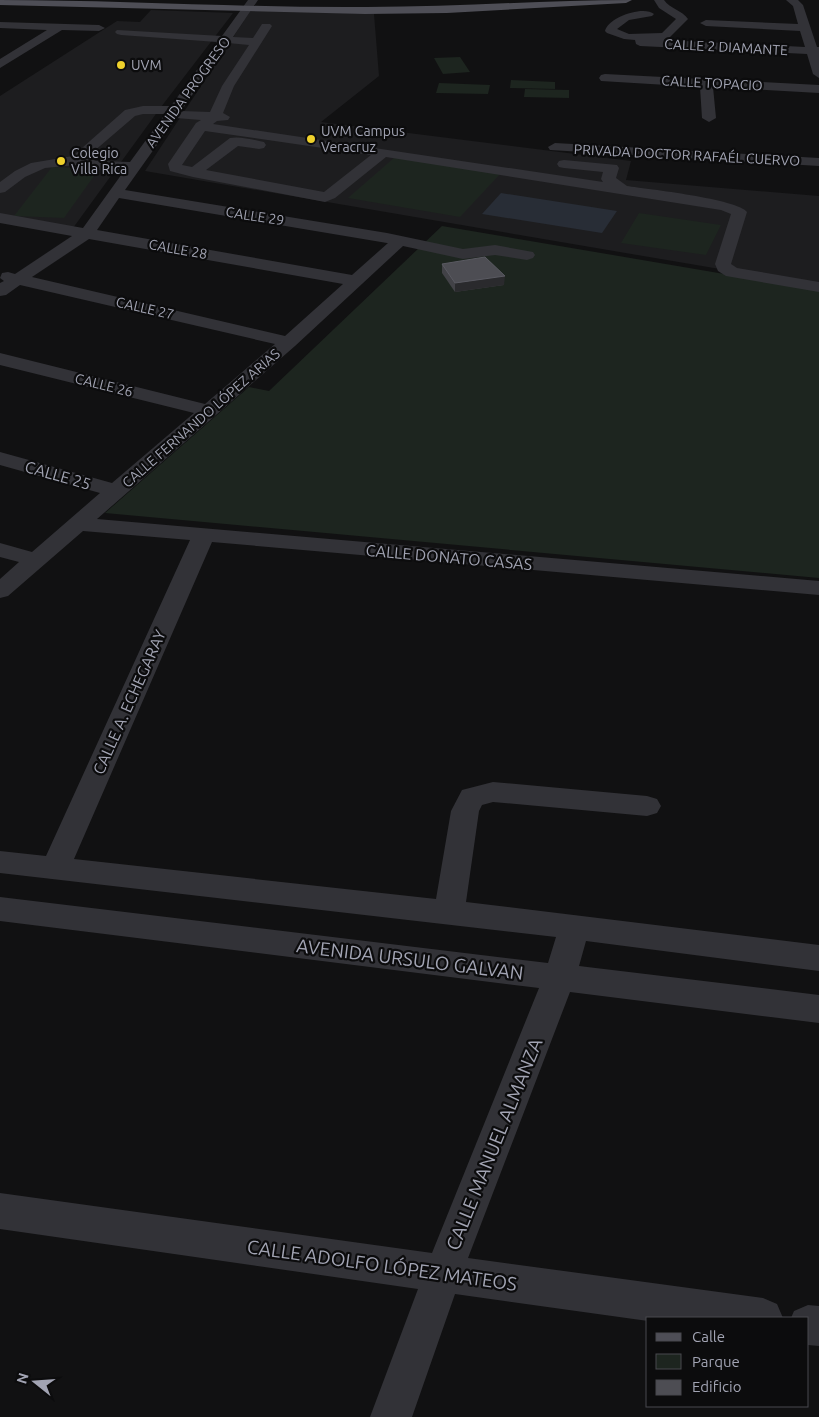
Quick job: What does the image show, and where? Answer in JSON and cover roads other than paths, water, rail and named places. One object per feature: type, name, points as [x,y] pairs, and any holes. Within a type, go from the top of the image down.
[{"type":"main road","points":[[193,0],[251,4],[448,10],[626,0]]},
{"type":"main road","points":[[0,2],[380,4],[512,0]]},
{"type":"street","points":[[795,2],[812,6]]},
{"type":"street","points":[[795,2],[815,51],[819,74]]},
{"type":"street","points":[[628,37],[648,14],[651,8],[661,3],[682,19],[661,37],[628,37],[613,33],[611,28],[626,17],[648,14]]},
{"type":"street","name":"AVENIDA PROGRESO","points":[[87,233],[134,167],[154,156],[174,112],[251,4]]},
{"type":"street","points":[[706,23],[806,28]]},
{"type":"street","points":[[0,25],[99,28]]},
{"type":"street","points":[[266,26],[228,86],[215,116],[198,131],[174,164],[175,168],[193,173],[325,196],[330,195],[380,151]]},
{"type":"street","points":[[0,64],[58,27]]},
{"type":"street","points":[[121,32],[175,34],[256,42]]},
{"type":"street","name":"CALLE 2 DIAMANTE","points":[[640,42],[684,49],[815,51]]},
{"type":"street","points":[[0,51],[19,52]]},
{"type":"street","name":"CALLE TOPACIO","points":[[605,78],[685,77],[706,83],[819,88]]},
{"type":"street","points":[[706,83],[709,118]]},
{"type":"street","points":[[194,84],[228,86]]},
{"type":"street","points":[[78,160],[80,155],[130,113],[143,110],[215,116],[309,128]]},
{"type":"street","points":[[198,131],[235,141],[380,151]]},
{"type":"street","points":[[198,131],[502,164],[622,189],[724,206],[739,212],[723,264],[724,267],[732,272],[819,287]]},
{"type":"street","points":[[193,173],[235,141]]},
{"type":"street","name":"PRIVADA DOCTOR RAFAÉL CUERVO","points":[[555,147],[819,162]]},
{"type":"street","points":[[584,166],[587,149]]},
{"type":"street","points":[[154,156],[179,158]]},
{"type":"street","points":[[0,189],[27,168],[43,163],[78,160],[94,164],[134,167]]},
{"type":"street","points":[[502,164],[530,160]]},
{"type":"street","points":[[548,162],[612,168],[608,179],[622,189]]},
{"type":"street","points":[[502,164],[507,180],[515,186],[737,219]]},
{"type":"street","name":"CALLE 29","points":[[115,193],[395,240],[463,254],[495,250],[527,255]]},
{"type":"street","name":"CALLE 28","points":[[0,218],[356,281]]},
{"type":"street","points":[[0,291],[87,233]]},
{"type":"street","name":"CALLE FERNANDO LÓPEZ ARIAS","points":[[0,591],[289,342],[397,244],[395,240]]},
{"type":"street","name":"CALLE 27","points":[[0,275],[289,342]]},
{"type":"street","name":"CALLE 26","points":[[0,359],[208,411]]},
{"type":"street","name":"CALLE 25","points":[[0,458],[116,491]]},
{"type":"street","name":"CALLE DONATO CASAS","points":[[78,524],[819,588]]},
{"type":"street","name":"CALLE A. ECHEGARAY","points":[[55,868],[203,536]]},
{"type":"street","points":[[0,550],[36,560]]},
{"type":"street","points":[[448,913],[465,812],[472,796],[493,792],[647,806]]},
{"type":"street","points":[[0,862],[575,927],[819,958]]},
{"type":"street","name":"AVENIDA URSULO GALVAN","points":[[0,909],[819,1009]]},
{"type":"street","name":"CALLE MANUEL ALMANZA","points":[[390,1417],[443,1273],[560,977],[575,927]]},
{"type":"street","name":"CALLE ADOLFO LÓPEZ MATEOS","points":[[0,1211],[756,1317]]},
{"type":"place","name":"UVM","points":[[121,65]]},
{"type":"place","name":"UVM Campus Veracruz","points":[[311,139]]},
{"type":"place","name":"Colegio Villa Rica","points":[[61,161]]}]
